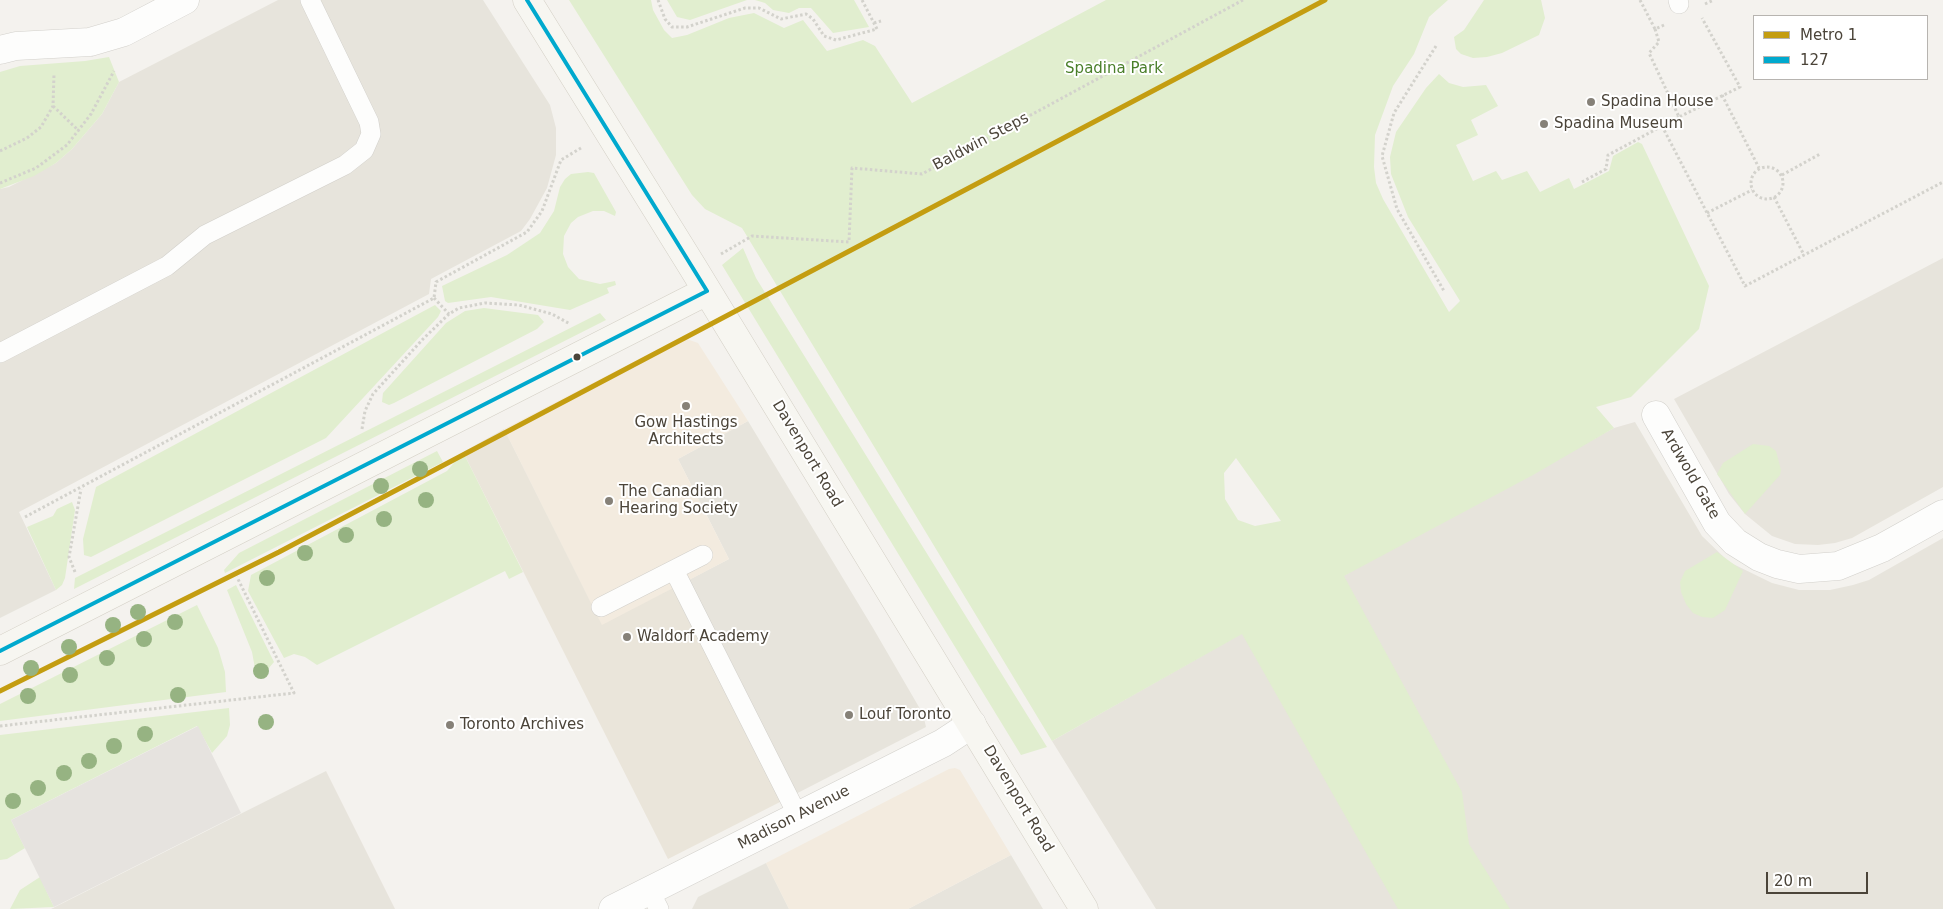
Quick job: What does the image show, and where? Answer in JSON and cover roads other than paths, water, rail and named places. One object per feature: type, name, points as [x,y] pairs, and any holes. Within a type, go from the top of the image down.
[{"type":"street","points":[[0,50],[16,46],[90,42],[124,32],[185,0]]},
{"type":"street","name":"Davenport Road","points":[[527,0],[1084,909]]},
{"type":"street","points":[[0,651],[707,291]]},
{"type":"street","name":"Ardwold Gate","points":[[1656,415],[1717,523],[1735,542],[1759,558],[1799,570],[1838,566],[1882,548],[1943,514]]},
{"type":"street","name":"Madison Avenue","points":[[613,909],[654,900],[798,816],[943,743],[972,724]]},
{"type":"lane","points":[[0,353],[167,266],[205,235],[346,165],[364,150],[371,134],[367,114],[310,0]]},
{"type":"lane","points":[[601,607],[703,555]]},
{"type":"lane","points":[[674,570],[798,816]]},
{"type":"metro line","name":"1","points":[[0,691],[279,552],[1325,0]]},
{"type":"place","name":"Spadina House","points":[[1591,102]]},
{"type":"place","name":"Spadina Museum","points":[[1544,124]]},
{"type":"place","name":"Gow Hastings Architects","points":[[686,406]]},
{"type":"place","name":"The Canadian Hearing Society","points":[[609,501]]},
{"type":"place","name":"Waldorf Academy","points":[[627,637]]},
{"type":"place","name":"Louf Toronto","points":[[849,715]]},
{"type":"place","name":"Toronto Archives","points":[[450,725]]},
{"type":"park label","name":"Spadina Park","points":[[1114,69]]}]
